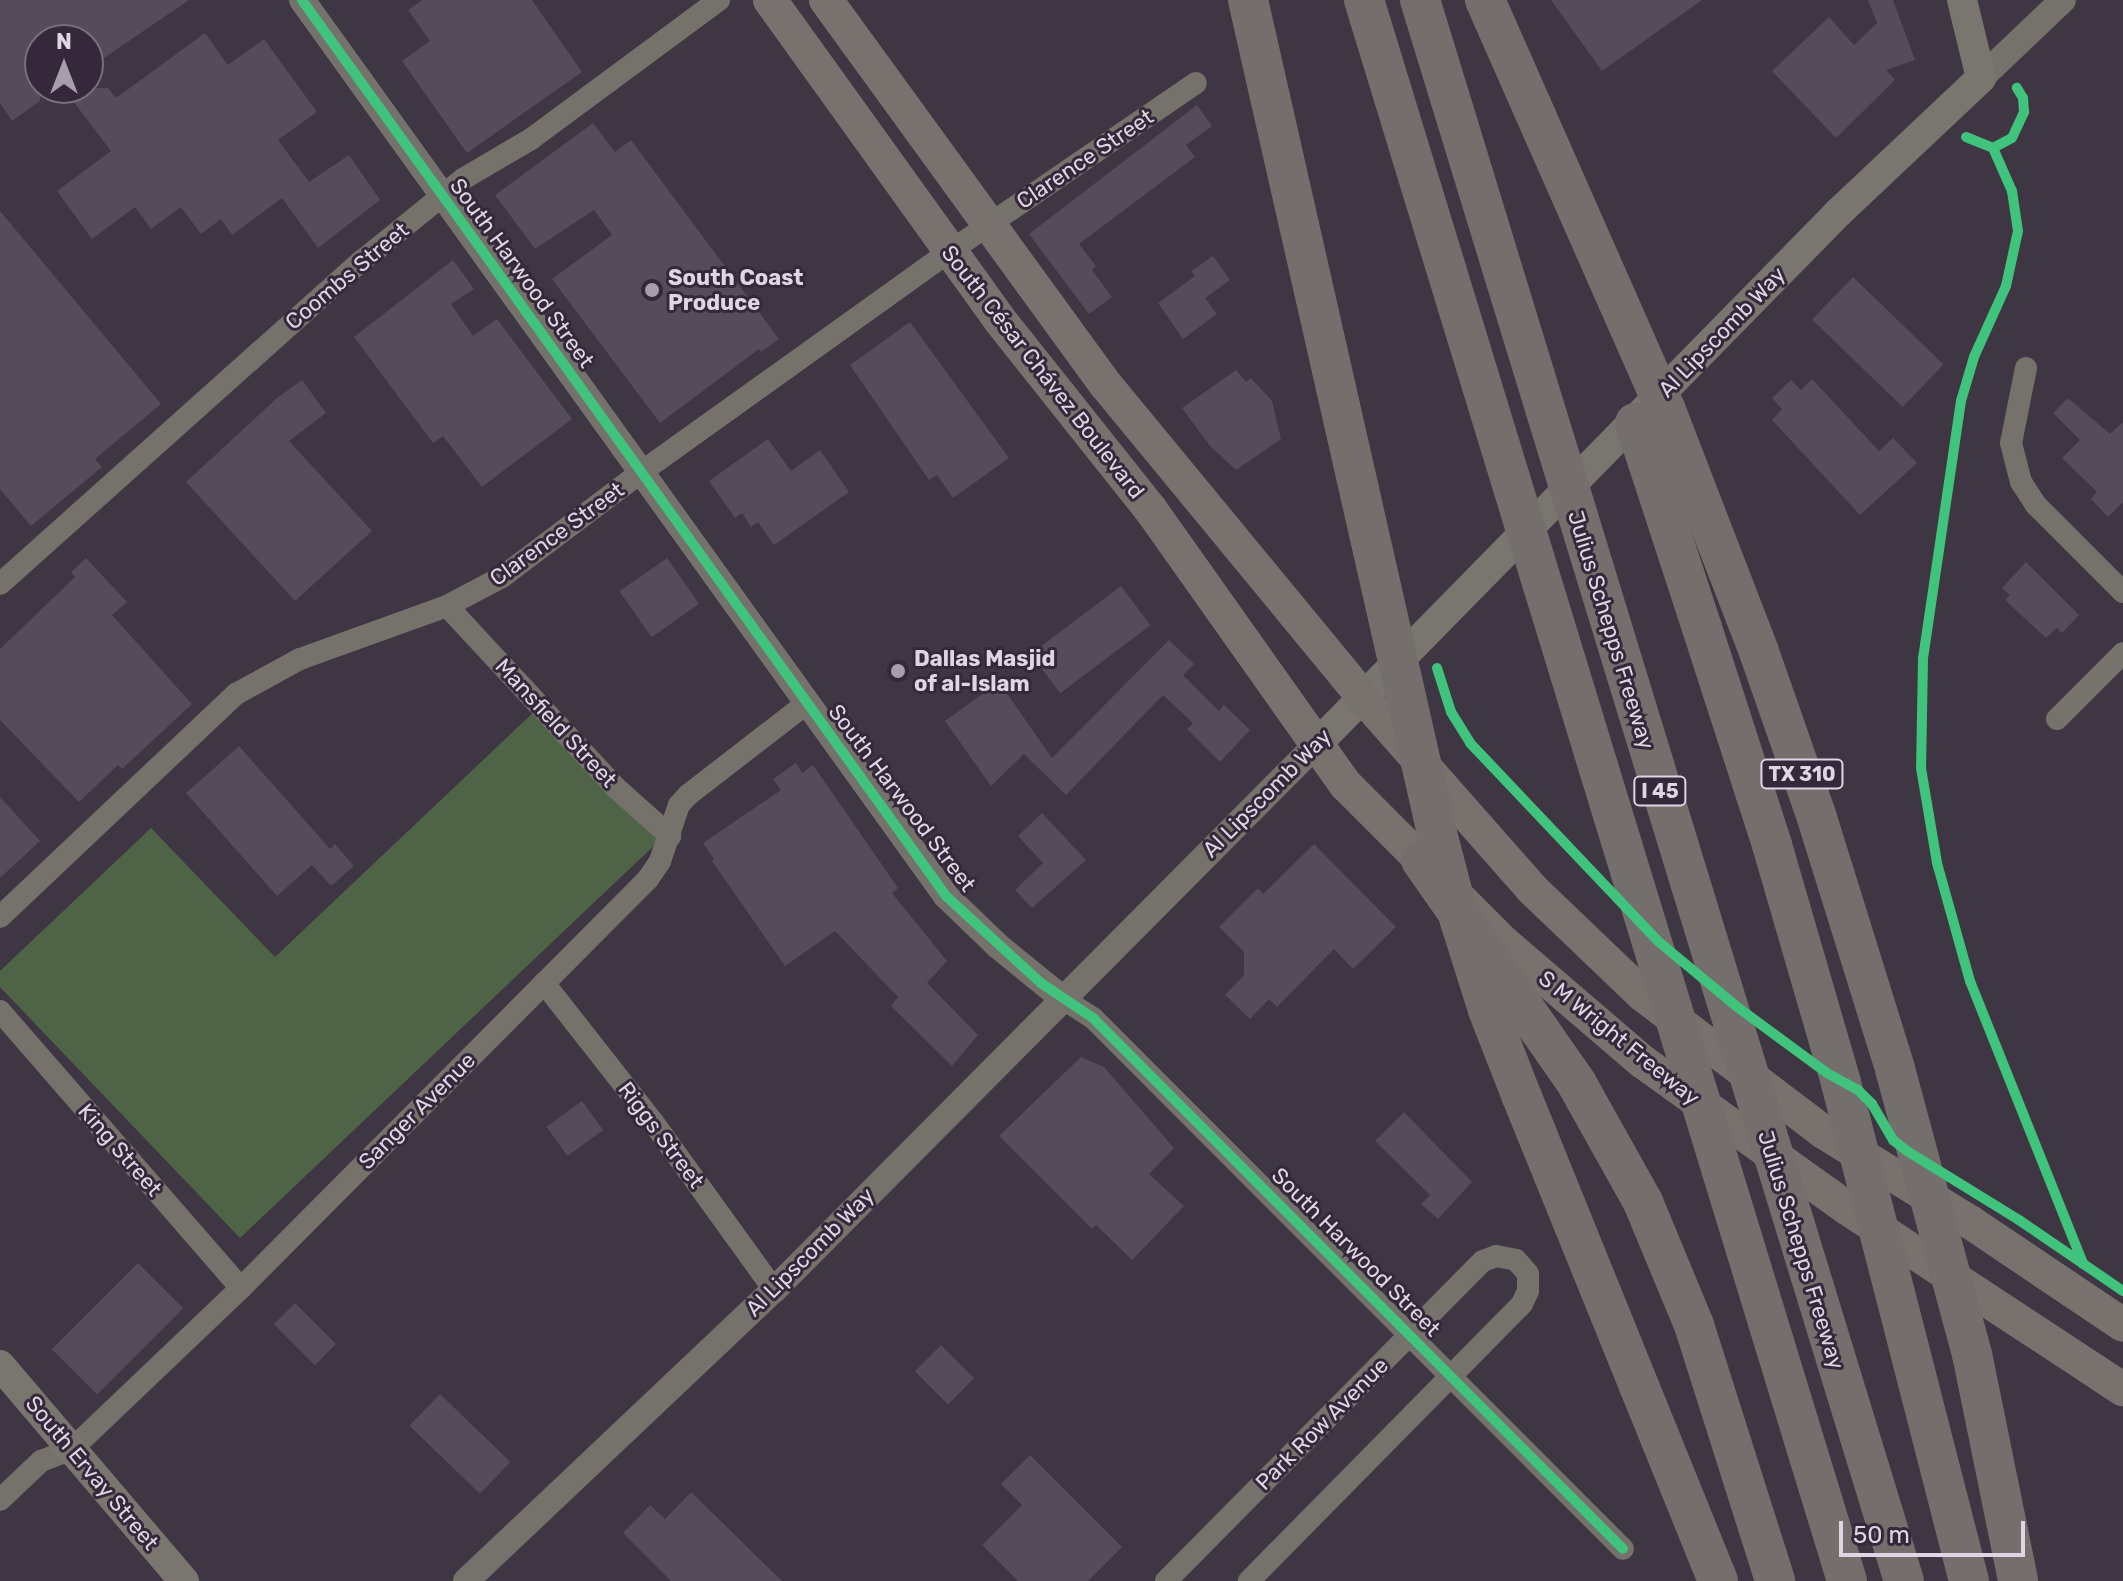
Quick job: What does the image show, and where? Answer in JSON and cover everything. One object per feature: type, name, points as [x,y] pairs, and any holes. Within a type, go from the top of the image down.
[{"type":"highway","points":[[1248,0],[1437,833],[1460,921],[1516,1083],[1718,1581]]},
{"type":"highway","name":"I 45","points":[[1364,0],[1847,1581]]},
{"type":"highway","name":"Julius Schepps Freeway","points":[[1420,0],[1904,1581]]},
{"type":"highway","name":"TX 310","points":[[1485,0],[1665,408],[1817,818],[1895,1069],[1972,1354],[2018,1581]]},
{"type":"highway","points":[[1635,423],[1772,845],[1841,1083],[1969,1581]]},
{"type":"highway","points":[[1421,860],[1601,1123],[1662,1241],[1694,1325],[1775,1581]]},
{"type":"main road","name":"South César Chávez Boulevard","points":[[770,0],[949,252],[1052,390],[1151,510],[1316,745]]},
{"type":"main road","name":"South César Chávez Boulevard","points":[[826,0],[1106,385],[1362,696]]},
{"type":"main road","points":[[1962,0],[1981,78]]},
{"type":"main road","name":"Al Lipscomb Way","points":[[1316,745],[1839,212],[1981,78]]},
{"type":"main road","points":[[1362,696],[1532,889],[1643,995],[1822,1131],[1970,1222],[2123,1325]]},
{"type":"main road","name":"S M Wright Freeway","points":[[1316,745],[1346,785],[1504,943],[1643,1062],[1847,1208],[2123,1389]]},
{"type":"main road","name":"South Ervay Street","points":[[0,1365],[184,1581]]},
{"type":"street","name":"South Harwood Street","points":[[302,0],[946,896],[998,946],[1062,998],[1093,1018],[1623,1549]]},
{"type":"street","name":"Coombs Street","points":[[0,584],[363,260],[463,179],[531,139],[719,0]]},
{"type":"street","name":"Al Lipscomb Way","points":[[1981,78],[2063,0]]},
{"type":"street","name":"Clarence Street","points":[[0,917],[236,694],[300,659],[447,606],[502,577],[640,473],[949,252],[1196,83]]},
{"type":"street","points":[[2026,368],[2011,443],[2021,482],[2036,505],[2123,592]]},
{"type":"street","name":"Mansfield Street","points":[[447,606],[615,787],[670,836]]},
{"type":"street","points":[[2057,719],[2123,653]]},
{"type":"street","name":"Sanger Avenue","points":[[0,1500],[41,1461],[72,1449],[241,1288],[648,879],[670,836],[679,805],[688,795],[807,703]]},
{"type":"street","name":"Al Lipscomb Way","points":[[474,1578],[774,1290],[1316,745]]},
{"type":"street","name":"Riggs Street","points":[[544,983],[653,1122],[774,1290]]},
{"type":"street","name":"King Street","points":[[0,1011],[241,1288]]},
{"type":"street","name":"Park Row Avenue","points":[[1166,1581],[1483,1261],[1496,1256],[1516,1260],[1528,1274],[1528,1291],[1522,1304],[1249,1581]]},
{"type":"green space","points":[[536,710],[660,840],[240,1238],[0,987],[0,971],[151,828],[275,957]]},
{"type":"building","points":[[0,0],[189,0],[104,58],[104,24],[24,24],[24,104],[36,104],[12,121],[0,103]]},
{"type":"building","points":[[422,0],[532,0],[582,72],[467,153],[402,61],[430,41],[408,10]]},
{"type":"building","points":[[1551,0],[1702,0],[1602,71]]},
{"type":"building","points":[[1868,0],[1893,0],[1915,60],[1886,70],[1895,80],[1836,138],[1772,71],[1829,17],[1854,45],[1877,23]]},
{"type":"building","points":[[205,33],[228,65],[264,39],[317,112],[278,140],[309,182],[349,155],[380,200],[318,248],[282,198],[232,235],[221,219],[201,234],[181,207],[151,229],[135,207],[92,239],[57,191],[111,151],[75,104],[104,104],[104,88],[108,88],[116,98]]},
{"type":"building","points":[[1197,105],[1212,126],[1186,145],[1195,157],[1079,244],[1096,266],[1092,270],[1112,297],[1089,314],[1029,234]]},
{"type":"building","name":"South Coast Produce","points":[[593,123],[615,152],[631,140],[779,339],[761,352],[759,349],[660,423],[552,279],[612,235],[594,210],[535,249],[495,195]]},
{"type":"building","points":[[0,211],[161,404],[95,459],[102,467],[31,526],[0,489]]},
{"type":"building","points":[[1213,256],[1230,280],[1205,298],[1217,314],[1183,339],[1158,303],[1195,276],[1191,271]]},
{"type":"building","points":[[453,260],[474,289],[451,304],[473,336],[497,319],[572,419],[482,487],[443,436],[433,443],[354,337]]},
{"type":"building","points":[[1853,277],[1944,365],[1903,407],[1812,319]]},
{"type":"building","points":[[910,322],[1009,458],[953,498],[937,475],[929,480],[850,365]]},
{"type":"building","points":[[1236,370],[1246,382],[1251,378],[1272,401],[1281,439],[1236,470],[1210,446],[1182,408]]},
{"type":"building","points":[[1812,379],[1879,451],[1893,438],[1917,463],[1860,515],[1772,420],[1782,409],[1772,398],[1791,380],[1801,390]]},
{"type":"building","points":[[302,380],[326,413],[289,441],[372,531],[295,601],[186,482],[277,398]]},
{"type":"building","points":[[2068,398],[2110,434],[2123,422],[2123,502],[2108,517],[2091,499],[2097,492],[2062,458],[2080,440],[2053,413]]},
{"type":"building","points":[[768,439],[791,471],[820,450],[849,492],[774,545],[758,522],[751,527],[742,513],[735,518],[709,481]]},
{"type":"building","points":[[86,558],[127,602],[112,615],[192,704],[122,769],[118,765],[79,802],[0,720],[0,649],[75,577],[71,572]]},
{"type":"building","points":[[667,558],[699,604],[652,637],[619,591]]},
{"type":"building","points":[[2026,562],[2079,615],[2062,633],[2057,628],[2046,638],[2005,600],[2010,595],[2002,588]]},
{"type":"building","points":[[1121,586],[1150,625],[1060,693],[1031,654]]},
{"type":"building","points":[[1169,640],[1194,664],[1183,675],[1219,711],[1224,705],[1250,730],[1220,762],[1187,729],[1193,723],[1163,695],[1066,795],[1024,754],[991,786],[945,721],[999,682],[1052,758]]},
{"type":"building","points":[[239,746],[330,849],[335,844],[354,866],[331,886],[312,865],[277,896],[186,793]]},
{"type":"building","points":[[796,763],[802,773],[813,765],[898,888],[892,893],[947,961],[927,983],[978,1035],[952,1066],[891,1006],[898,997],[835,931],[785,966],[712,861],[714,859],[703,843],[781,790],[773,779]]},
{"type":"building","points":[[0,797],[40,841],[0,878]]},
{"type":"building","points":[[1042,813],[1086,860],[1032,908],[1015,890],[1043,863],[1018,836]]},
{"type":"building","points":[[1314,844],[1396,927],[1353,969],[1334,949],[1277,1007],[1269,999],[1250,1019],[1225,995],[1244,975],[1244,952],[1219,927],[1258,888],[1263,894]]},
{"type":"building","points":[[1081,1057],[1104,1067],[1174,1148],[1149,1174],[1184,1206],[1132,1260],[1096,1225],[1092,1229],[999,1136]]},
{"type":"building","points":[[582,1101],[603,1130],[568,1156],[546,1127]]},
{"type":"building","points":[[1404,1112],[1472,1182],[1438,1219],[1421,1204],[1430,1195],[1375,1141]]},
{"type":"building","points":[[138,1263],[183,1308],[97,1395],[52,1349]]},
{"type":"building","points":[[295,1303],[336,1344],[315,1365],[274,1324]]},
{"type":"building","points":[[941,1345],[974,1378],[948,1404],[915,1371]]},
{"type":"building","points":[[440,1394],[510,1462],[480,1494],[409,1426]]},
{"type":"building","points":[[1030,1455],[1122,1547],[1088,1581],[1018,1581],[982,1545],[1022,1505],[1001,1484]]},
{"type":"building","points":[[691,1492],[782,1581],[671,1581],[623,1533],[650,1505],[665,1519]]},
{"type":"cycle path","points":[[302,0],[946,896],[1041,983],[1093,1018],[1623,1549]]},
{"type":"cycle path","points":[[1966,137],[1993,148],[2012,138],[2024,112],[2023,98],[2017,88]]},
{"type":"cycle path","points":[[1993,148],[2012,191],[2018,231],[2006,286],[1974,357],[1961,401],[1923,658],[1921,768],[1937,863],[1970,981],[2083,1264]]},
{"type":"cycle path","points":[[1437,668],[1451,712],[1470,743],[1659,942],[1736,1006],[1827,1073],[1858,1090],[1872,1104],[1893,1140],[1907,1151],[2019,1220],[2123,1291]]},
{"type":"place","name":"South Coast Produce","points":[[652,290]]},
{"type":"place","name":"Dallas Masjid of al-Islam","points":[[898,671]]}]
